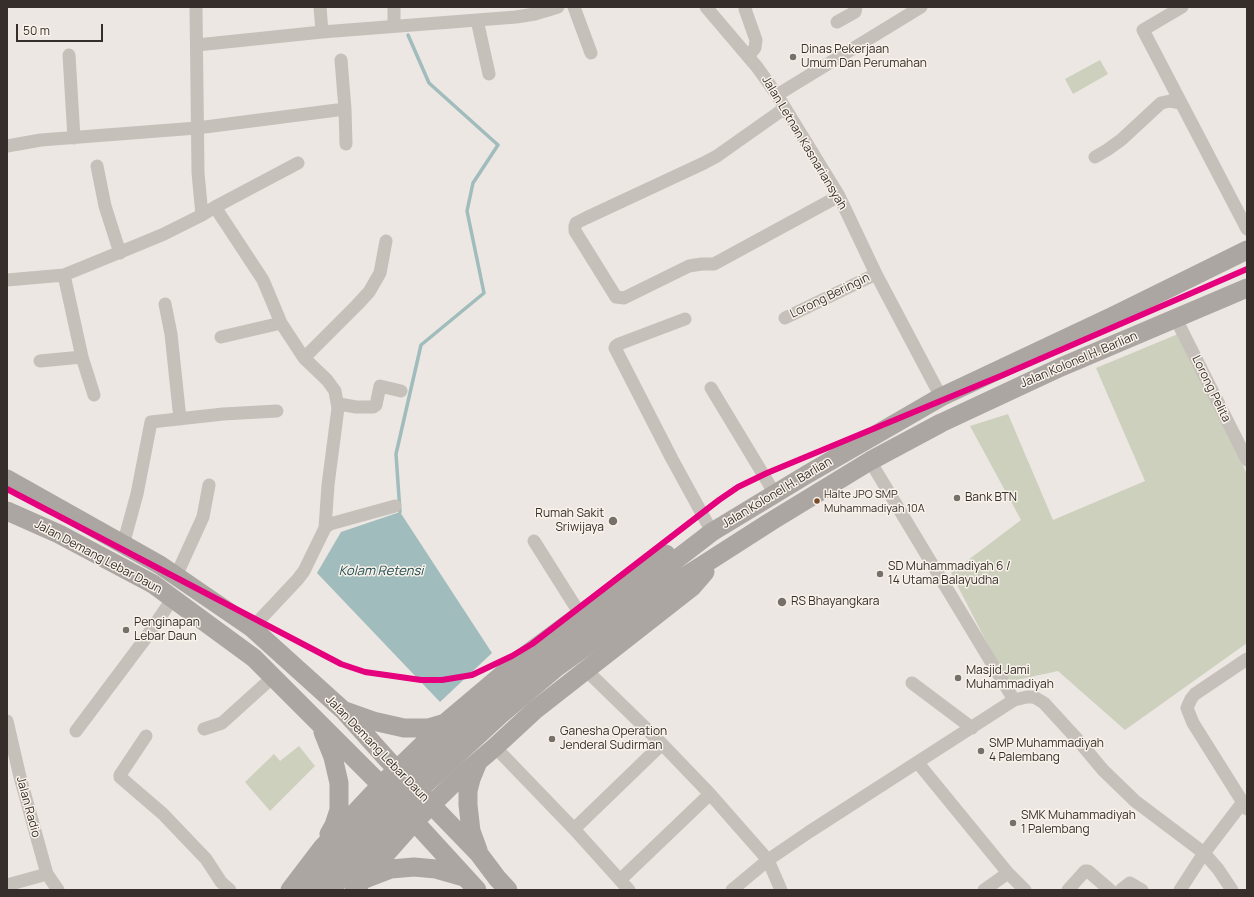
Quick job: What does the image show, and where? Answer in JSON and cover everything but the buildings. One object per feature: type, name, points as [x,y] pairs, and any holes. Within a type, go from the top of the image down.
[{"type":"highway","name":"Jalan Kolonel H. Barlian","points":[[662,582],[710,534],[860,443],[941,397],[1247,250]]},
{"type":"highway","name":"Jalan Kolonel H. Barlian","points":[[662,582],[714,557],[870,461],[951,418],[1061,367],[1247,288]]},
{"type":"highway","name":"Jalan Demang Lebar Daun","points":[[7,479],[160,565],[252,628],[344,711],[397,770],[479,854]]},
{"type":"highway","name":"Jalan Demang Lebar Daun","points":[[7,511],[59,534],[153,584],[254,658],[381,785],[471,883]]},
{"type":"highway","points":[[322,848],[381,785],[445,723],[505,672],[580,614],[673,549],[686,542],[710,534]]},
{"type":"highway","points":[[357,886],[431,804],[535,710],[692,587],[702,576],[714,557]]},
{"type":"highway","points":[[299,886],[356,833],[397,789],[477,712],[555,648],[662,582]]},
{"type":"highway","points":[[330,890],[422,787],[500,715],[662,582]]},
{"type":"highway","points":[[505,672],[498,687],[499,698],[512,712],[517,713],[535,710]]},
{"type":"highway","points":[[344,711],[373,721],[404,728],[428,728],[445,723]]},
{"type":"highway","points":[[299,886],[322,848],[337,817],[339,793],[337,774],[333,757],[319,722]]},
{"type":"highway","points":[[479,761],[471,779],[468,791],[471,831],[479,854],[508,890]]},
{"type":"highway","points":[[357,886],[391,869],[414,867],[436,869],[471,883]]},
{"type":"highway","points":[[299,886],[313,873],[324,873],[336,882],[340,890]]},
{"type":"street","points":[[196,7],[198,172],[202,215]]},
{"type":"street","points":[[320,7],[322,32]]},
{"type":"street","points":[[394,7],[394,26]]},
{"type":"street","points":[[196,45],[322,32],[525,16],[558,7]]},
{"type":"street","points":[[574,7],[591,53]]},
{"type":"street","name":"Jalan Letnan Kasnariansyah","points":[[706,7],[748,56],[777,95],[839,196],[876,274],[941,397]]},
{"type":"street","points":[[746,7],[756,40],[755,48],[748,56]]},
{"type":"street","points":[[838,22],[855,12],[856,7]]},
{"type":"street","points":[[777,95],[921,7]]},
{"type":"street","points":[[1182,7],[1143,30],[1247,229]]},
{"type":"street","points":[[477,20],[489,74]]},
{"type":"street","points":[[68,55],[74,138]]},
{"type":"street","points":[[341,60],[346,144]]},
{"type":"street","points":[[1095,157],[1121,140],[1161,103],[1170,101],[1181,103]]},
{"type":"street","points":[[785,108],[716,156],[576,223],[575,231],[616,297],[624,298],[689,266],[714,264],[839,196]]},
{"type":"street","points":[[7,146],[41,140],[197,128],[345,109]]},
{"type":"street","points":[[7,280],[64,275],[164,234],[298,163]]},
{"type":"street","points":[[97,166],[105,206],[120,252]]},
{"type":"street","points":[[215,207],[263,280],[281,323],[304,358],[327,380],[335,391],[339,404],[328,485],[325,528],[304,571],[252,628]]},
{"type":"street","points":[[304,358],[369,292],[380,273],[386,241]]},
{"type":"street","name":"Lorong Beringin","points":[[785,318],[876,274]]},
{"type":"street","points":[[64,275],[82,357],[94,395]]},
{"type":"street","points":[[165,304],[171,334],[180,419]]},
{"type":"street","points":[[685,319],[619,344],[615,348],[710,534]]},
{"type":"street","name":"Lorong Pelita","points":[[1176,319],[1247,460]]},
{"type":"street","points":[[221,337],[281,323]]},
{"type":"street","points":[[40,361],[82,357]]},
{"type":"street","points":[[339,404],[356,407],[373,407],[376,405],[380,386],[401,391]]},
{"type":"street","points":[[711,388],[775,494]]},
{"type":"street","points":[[123,545],[137,494],[150,423],[155,421],[223,414],[276,411]]},
{"type":"street","points":[[870,461],[1014,700]]},
{"type":"street","points":[[176,576],[203,517],[209,485]]},
{"type":"street","points":[[325,528],[330,524],[395,506]]},
{"type":"street","points":[[534,541],[580,614]]},
{"type":"street","points":[[76,730],[145,639],[173,598]]},
{"type":"street","points":[[1180,890],[1204,853],[1245,805],[1193,723],[1187,708],[1195,694],[1247,659]]},
{"type":"street","points":[[586,670],[662,744],[710,794],[768,860],[782,890]]},
{"type":"street","points":[[204,729],[222,723],[273,677]]},
{"type":"street","points":[[912,683],[972,728]]},
{"type":"street","points":[[732,890],[768,860],[809,832],[1014,700],[1034,697],[1044,703],[1104,770],[1135,801],[1204,853],[1218,869],[1232,890]]},
{"type":"street","name":"Jalan Radio","points":[[7,721],[12,768],[47,874],[58,890]]},
{"type":"street","points":[[146,736],[120,775],[120,778],[163,814],[206,859],[221,882],[230,890]]},
{"type":"street","points":[[574,829],[662,744]]},
{"type":"street","points":[[495,747],[574,829],[625,885],[710,794]]},
{"type":"street","points":[[918,763],[1008,873],[1025,890]]},
{"type":"street","points":[[1068,890],[1085,871],[1088,871],[1110,890]]},
{"type":"street","points":[[984,890],[1008,873]]},
{"type":"street","points":[[7,884],[47,874]]},
{"type":"street","points":[[1121,890],[1130,882],[1142,890]]},
{"type":"green space","points":[[1100,60],[1108,74],[1073,94],[1065,79]]},
{"type":"green space","points":[[1178,334],[1247,474],[1247,643],[1125,730],[1058,671],[1007,682],[951,573],[1021,520],[970,426],[1008,414],[1053,520],[1145,481],[1096,368]]},
{"type":"green space","points":[[299,746],[315,766],[270,811],[245,782],[274,754],[280,761]]},
{"type":"water","name":"Kolam Retensi","points":[[400,512],[492,653],[440,702],[317,573],[341,532]]},
{"type":"waterway","points":[[400,512],[396,454],[421,345],[484,293],[467,211],[473,183],[498,145],[429,83],[408,35]]},
{"type":"transit line","points":[[7,489],[341,664],[365,672],[421,680],[442,680],[472,675],[512,656],[532,644],[738,487],[767,473],[1003,375],[1247,269]]},
{"type":"place","name":"Dinas Pekerjaan Umum Dan Perumahan","points":[[793,57]]},
{"type":"place","name":"Bank BTN","points":[[957,498]]},
{"type":"place","name":"Halte JPO SMP Muhammadiyah 10A","points":[[817,501]]},
{"type":"place","name":"Rumah Sakit Sriwijaya","points":[[613,521]]},
{"type":"place","name":"SD Muhammadiyah 6 / 14 Utama Balayudha","points":[[880,574]]},
{"type":"place","name":"RS Bhayangkara","points":[[782,602]]},
{"type":"place","name":"Penginapan Lebar Daun","points":[[126,630]]},
{"type":"place","name":"Masjid Jami Muhammadiyah","points":[[958,678]]},
{"type":"place","name":"Ganesha Operation Jenderal Sudirman","points":[[552,739]]},
{"type":"place","name":"SMP Muhammadiyah 4 Palembang","points":[[981,751]]},
{"type":"place","name":"SMK Muhammadiyah 1 Palembang","points":[[1013,823]]}]
